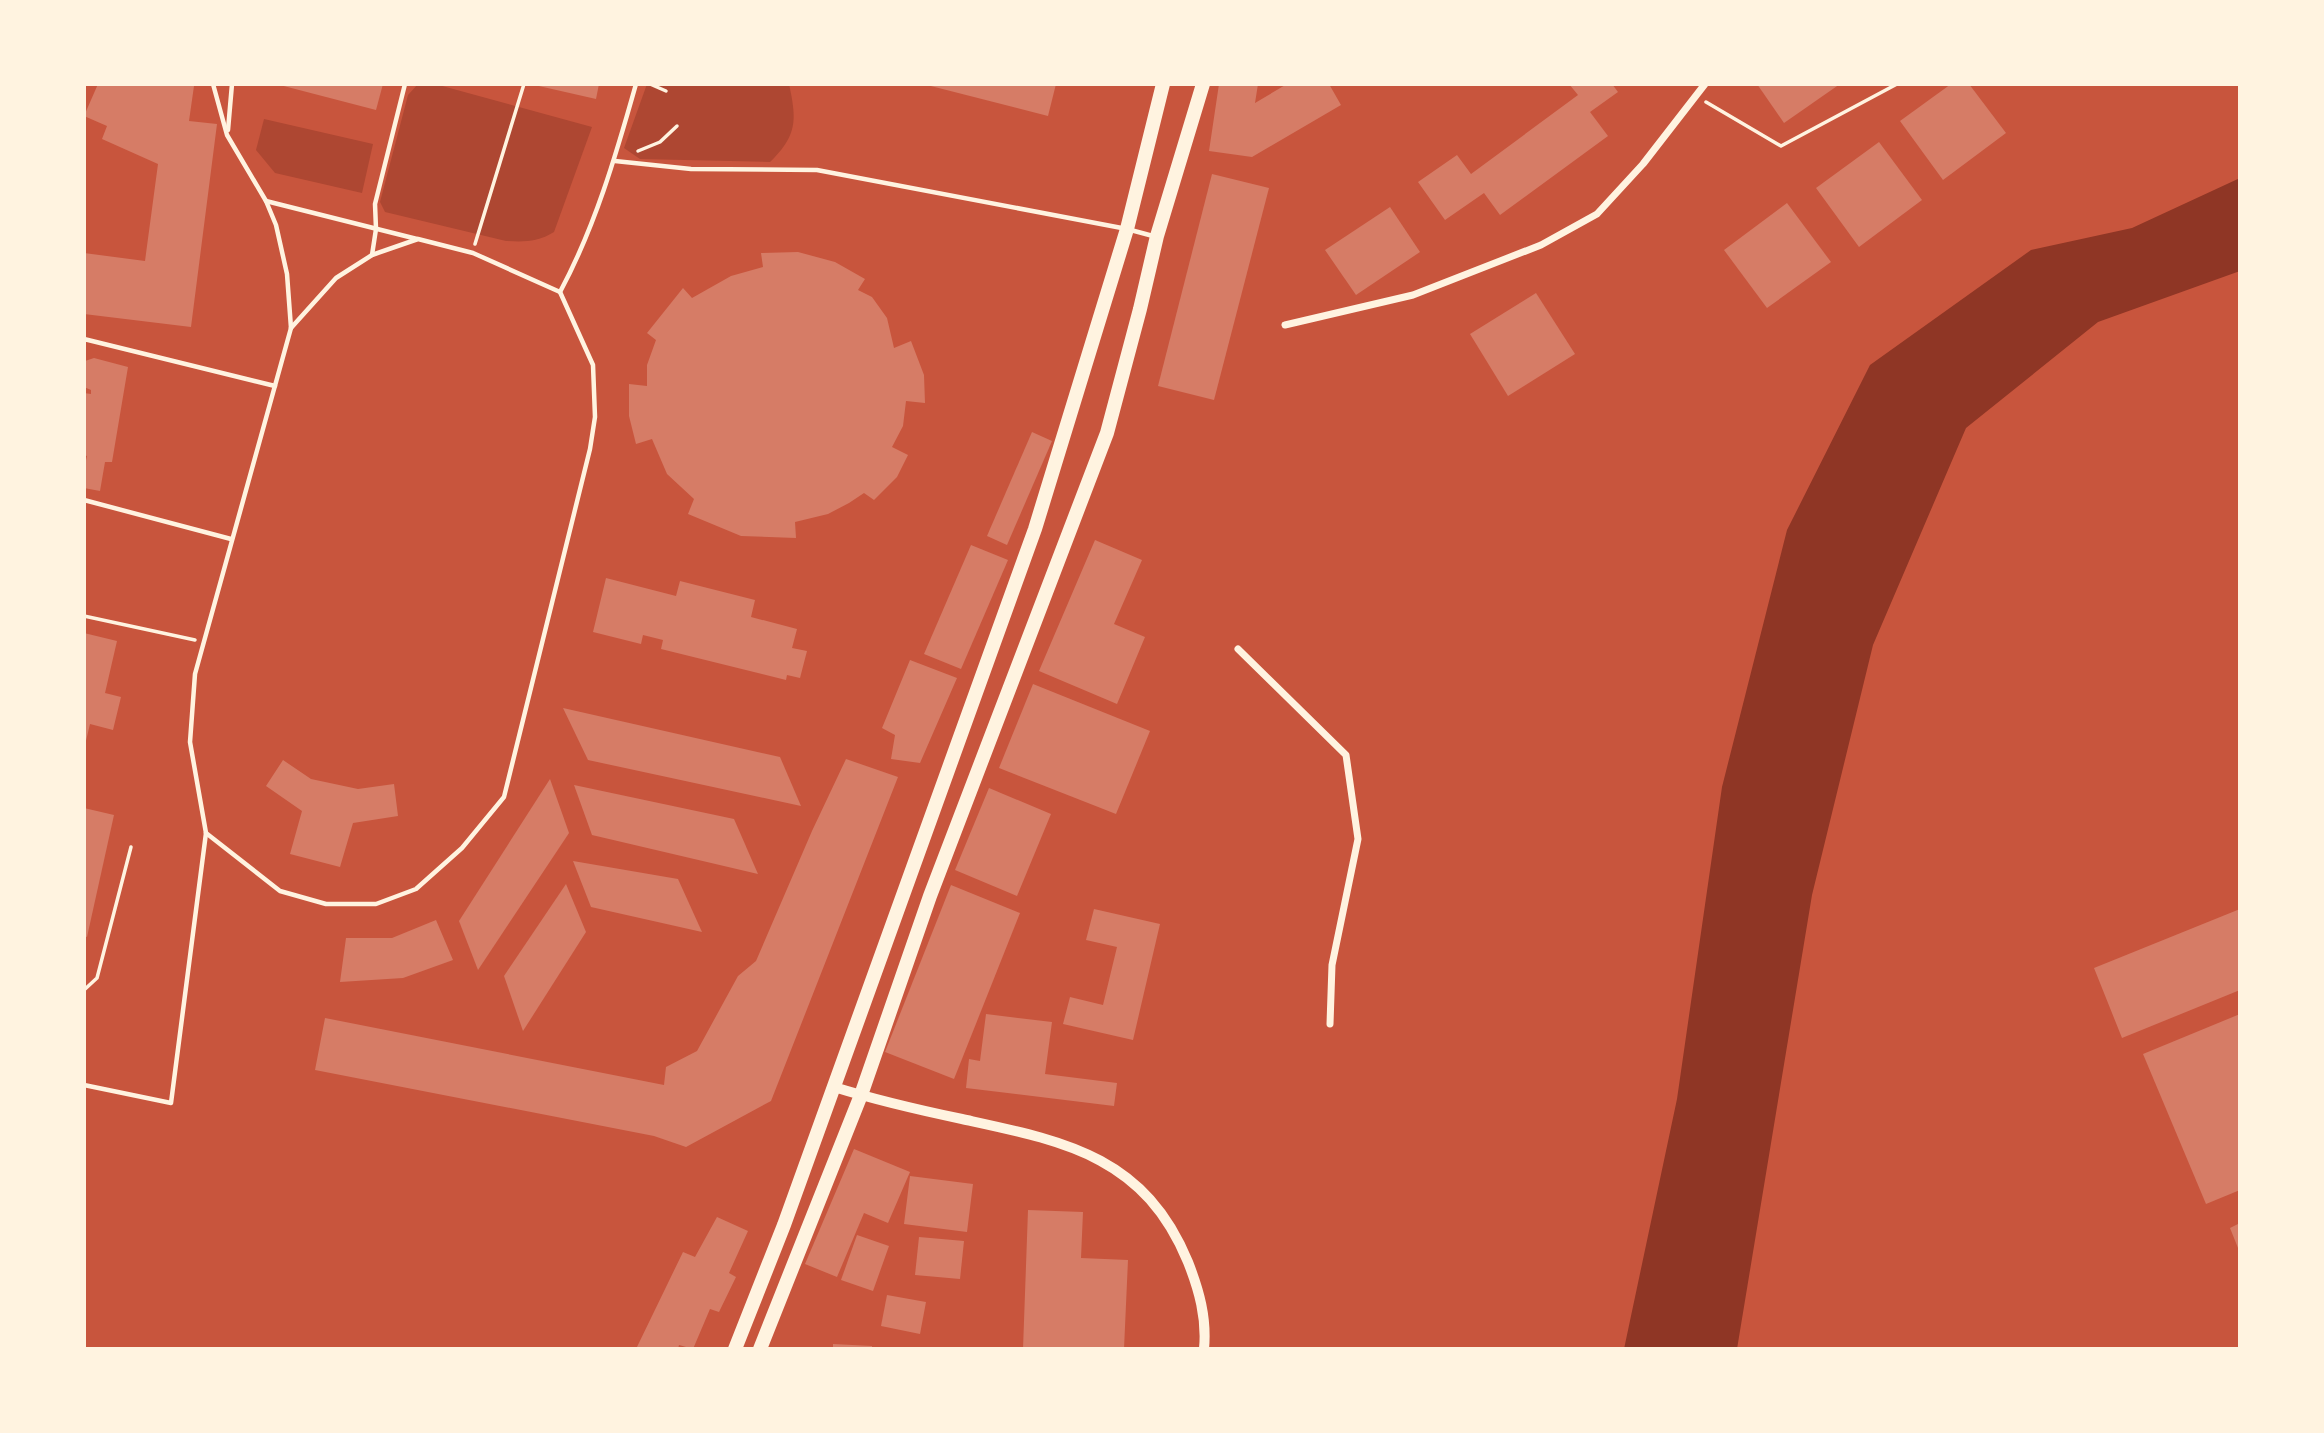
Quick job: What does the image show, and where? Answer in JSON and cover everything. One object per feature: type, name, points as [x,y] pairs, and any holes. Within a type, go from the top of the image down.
[{"type":"highway","points":[[735,1349],[784,1225],[1035,529],[1126,229],[1163,84]]},
{"type":"highway","points":[[760,1349],[860,1095],[930,895],[1107,433],[1157,236],[1203,84]]},
{"type":"street","points":[[1285,325],[1413,295],[1541,245],[1597,214],[1643,164],[1705,84]]},
{"type":"street","points":[[1238,649],[1346,755],[1358,839],[1332,965],[1330,1024]]},
{"type":"street","points":[[834,1087],[1047,1138],[1083,1150],[1114,1168],[1142,1191],[1167,1220],[1184,1252],[1199,1290],[1206,1331],[1204,1349]]},
{"type":"lane","points":[[84,1085],[171,1103],[206,833],[190,742],[195,674],[291,328],[287,274],[276,225],[266,201],[227,135],[212,84]]},
{"type":"lane","points":[[227,135],[232,84]]},
{"type":"lane","points":[[372,255],[376,229],[375,204],[405,84]]},
{"type":"lane","points":[[560,292],[615,161],[636,84]]},
{"type":"lane","points":[[615,161],[691,169],[817,170],[1157,236]]},
{"type":"lane","points":[[206,833],[280,891],[326,904],[376,904],[416,889],[462,848],[504,797],[590,449],[595,417],[593,365],[560,292],[473,253],[266,201]]},
{"type":"lane","points":[[291,328],[336,278],[372,255],[418,239]]},
{"type":"lane","points":[[84,339],[275,386]]},
{"type":"lane","points":[[84,500],[231,539]]},
{"type":"path","points":[[473,253],[524,84]]},
{"type":"path","points":[[650,84],[666,91]]},
{"type":"path","points":[[1696,96],[1781,146],[1897,84]]},
{"type":"path","points":[[619,147],[640,151],[660,142],[677,125]]},
{"type":"path","points":[[84,615],[204,642]]},
{"type":"path","points":[[84,990],[97,978],[131,847]]},
{"type":"shaded area","points":[[418,84],[435,84],[592,127],[554,232],[531,241],[506,241],[385,212],[380,202],[408,95]]},
{"type":"shaded area","points":[[647,84],[789,84],[793,127],[785,144],[770,162],[640,159],[624,148]]},
{"type":"shaded area","points":[[264,119],[373,144],[362,193],[275,173],[256,150]]},
{"type":"shaded area","points":[[2240,178],[2240,271],[2098,322],[1966,428],[1873,645],[1812,895],[1737,1349],[1624,1349],[1677,1099],[1722,787],[1787,530],[1870,365],[2031,250],[2132,228]]},
{"type":"building","points":[[98,84],[194,86],[189,121],[217,124],[191,327],[84,314],[84,253],[145,261],[158,164],[102,139],[107,126],[84,116]]},
{"type":"building","points":[[276,84],[383,84],[376,110]]},
{"type":"building","points":[[530,84],[599,84],[596,99]]},
{"type":"building","points":[[923,84],[1056,84],[1048,116]]},
{"type":"building","points":[[1219,84],[1258,84],[1255,103],[1287,84],[1329,84],[1341,105],[1252,157],[1209,151]]},
{"type":"building","points":[[1569,84],[1612,84],[1618,92],[1590,112],[1608,136],[1500,215],[1484,193],[1445,220],[1418,182],[1457,155],[1471,174],[1578,95]]},
{"type":"building","points":[[1757,84],[1840,84],[1784,123]]},
{"type":"building","points":[[1951,84],[1969,84],[2006,133],[1943,180],[1900,121]]},
{"type":"building","points":[[1879,142],[1922,200],[1859,247],[1816,188]]},
{"type":"building","points":[[1212,174],[1269,188],[1214,400],[1158,386]]},
{"type":"building","points":[[1787,203],[1831,262],[1767,308],[1724,250]]},
{"type":"building","points":[[1390,207],[1420,252],[1356,295],[1325,250]]},
{"type":"building","points":[[798,252],[835,262],[865,279],[858,290],[872,297],[887,318],[894,348],[911,341],[924,375],[925,403],[906,401],[903,426],[892,447],[908,455],[897,477],[874,500],[864,493],[828,514],[795,522],[796,538],[741,536],[688,514],[694,499],[667,474],[652,439],[636,444],[629,416],[629,384],[647,386],[647,365],[656,340],[647,333],[683,288],[692,298],[731,276],[763,267],[761,253]]},
{"type":"building","points":[[1536,293],[1575,354],[1508,396],[1470,334]]},
{"type":"building","points":[[94,358],[128,367],[112,462],[105,462],[100,491],[84,488],[87,456],[84,455],[84,393],[91,394],[91,390],[84,387],[84,364]]},
{"type":"building","points":[[1032,432],[1052,441],[1007,545],[987,536]]},
{"type":"building","points":[[1095,540],[1142,560],[1114,624],[1145,637],[1117,704],[1039,671]]},
{"type":"building","points":[[971,545],[1008,560],[961,669],[924,654]]},
{"type":"building","points":[[606,578],[676,596],[680,581],[755,600],[751,617],[797,629],[792,648],[807,651],[800,678],[787,675],[786,680],[661,649],[663,640],[643,635],[641,644],[593,632]]},
{"type":"building","points":[[84,633],[117,641],[105,693],[121,697],[113,730],[90,724],[85,745]]},
{"type":"building","points":[[910,660],[957,678],[920,763],[891,759],[895,735],[882,728]]},
{"type":"building","points":[[1033,684],[1150,731],[1116,814],[999,768]]},
{"type":"building","points":[[563,708],[780,757],[801,806],[588,760]]},
{"type":"building","points":[[846,759],[898,777],[771,1101],[686,1147],[654,1136],[315,1070],[325,1018],[664,1085],[666,1067],[697,1051],[738,976],[756,961]]},
{"type":"building","points":[[283,760],[311,779],[358,789],[394,784],[398,816],[353,823],[340,867],[290,854],[302,811],[266,786]]},
{"type":"building","points":[[550,779],[569,833],[478,970],[459,921]]},
{"type":"building","points":[[574,785],[734,819],[758,874],[592,835]]},
{"type":"building","points":[[989,788],[1051,814],[1017,896],[955,870]]},
{"type":"building","points":[[84,808],[114,815],[87,937],[84,936]]},
{"type":"building","points":[[573,861],[678,879],[702,932],[591,907]]},
{"type":"building","points":[[566,884],[586,932],[523,1031],[504,976]]},
{"type":"building","points":[[951,885],[1020,913],[954,1079],[885,1052]]},
{"type":"building","points":[[1094,909],[1160,924],[1133,1040],[1063,1024],[1070,997],[1103,1005],[1117,947],[1086,940]]},
{"type":"building","points":[[2240,909],[2240,990],[2122,1038],[2094,968]]},
{"type":"building","points":[[436,920],[453,960],[403,978],[340,982],[346,938],[392,938]]},
{"type":"building","points":[[986,1014],[1052,1022],[1045,1074],[1117,1083],[1114,1106],[966,1088],[969,1059],[980,1061]]},
{"type":"building","points":[[2240,1014],[2240,1190],[2206,1204],[2143,1054]]},
{"type":"building","points":[[854,1149],[910,1172],[888,1223],[864,1213],[837,1277],[805,1264]]},
{"type":"building","points":[[910,1176],[973,1184],[967,1232],[904,1224]]},
{"type":"building","points":[[1028,1210],[1083,1212],[1081,1258],[1128,1260],[1124,1349],[1023,1349]]},
{"type":"building","points":[[717,1217],[748,1231],[729,1273],[736,1277],[719,1312],[710,1309],[693,1349],[679,1345],[678,1349],[636,1349],[683,1252],[695,1257]]},
{"type":"building","points":[[2240,1223],[2240,1253],[2230,1228]]},
{"type":"building","points":[[857,1235],[889,1246],[873,1291],[841,1280]]},
{"type":"building","points":[[919,1237],[964,1241],[960,1279],[915,1275]]},
{"type":"building","points":[[887,1295],[926,1302],[920,1334],[881,1326]]},
{"type":"building","points":[[833,1344],[872,1346],[872,1349],[833,1349]]}]
